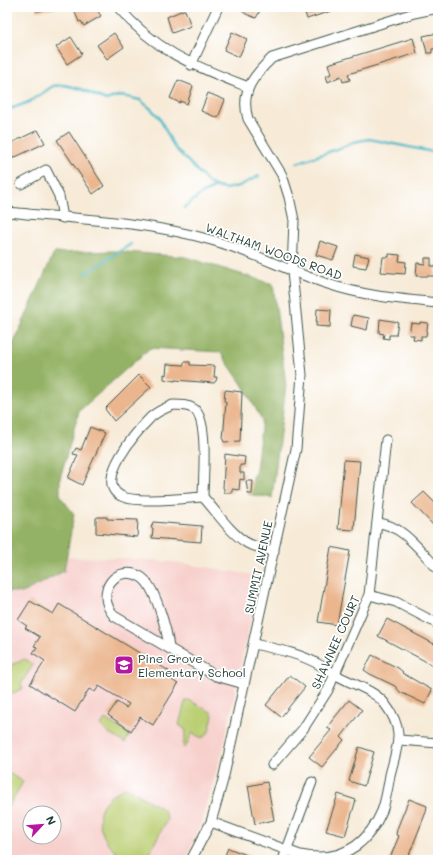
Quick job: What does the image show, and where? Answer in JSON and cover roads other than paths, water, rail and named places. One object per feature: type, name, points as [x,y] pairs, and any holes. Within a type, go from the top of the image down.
[{"type":"street","points":[[118,7],[131,22],[156,44],[191,65],[248,88],[258,71],[272,58],[414,13],[438,8]]},
{"type":"street","points":[[191,65],[218,7]]},
{"type":"street","name":"SUMMIT AVENUE","points":[[191,860],[211,822],[223,780],[296,449],[300,413],[302,374],[292,271],[294,220],[289,197],[276,165],[248,119],[246,110],[248,88]]},
{"type":"street","points":[[21,184],[46,170],[59,196],[64,218]]},
{"type":"street","name":"WALTHAM WOODS ROAD","points":[[7,212],[169,229],[233,246],[292,271],[350,291],[393,299],[438,303]]},
{"type":"street","points":[[203,497],[135,499],[120,496],[114,488],[112,478],[122,452],[152,417],[161,410],[173,405],[185,406],[194,409],[200,416],[204,441],[203,497],[241,539],[254,546],[274,551]]},
{"type":"street","name":"SHAWNEE COURT","points":[[272,765],[314,715],[328,690],[369,595],[386,440]]},
{"type":"street","points":[[376,523],[387,524],[399,531],[438,569]]},
{"type":"street","points":[[169,647],[167,632],[146,581],[134,574],[126,574],[113,580],[108,585],[105,598],[109,610],[114,616],[216,676],[244,684]]},
{"type":"street","points":[[369,595],[396,602],[438,624]]},
{"type":"street","points":[[211,822],[306,856],[326,859],[339,855],[356,846],[365,838],[376,823],[382,809],[399,740],[398,728],[384,703],[376,695],[300,656],[254,644]]},
{"type":"street","points":[[399,740],[438,743]]},
{"type":"street","points":[[283,860],[312,782]]},
{"type":"waterway","points":[[7,110],[29,102],[53,86],[64,85],[81,89],[106,100],[118,96],[140,100],[159,117],[174,147],[209,183],[225,189],[239,186],[259,176]]},
{"type":"waterway","points":[[297,163],[354,142],[369,139],[438,153]]},
{"type":"waterway","points":[[184,208],[201,194],[216,187]]},
{"type":"waterway","points":[[86,273],[131,244]]},
{"type":"place","name":"Pine Grove Elementary School","points":[[124,665]]}]
